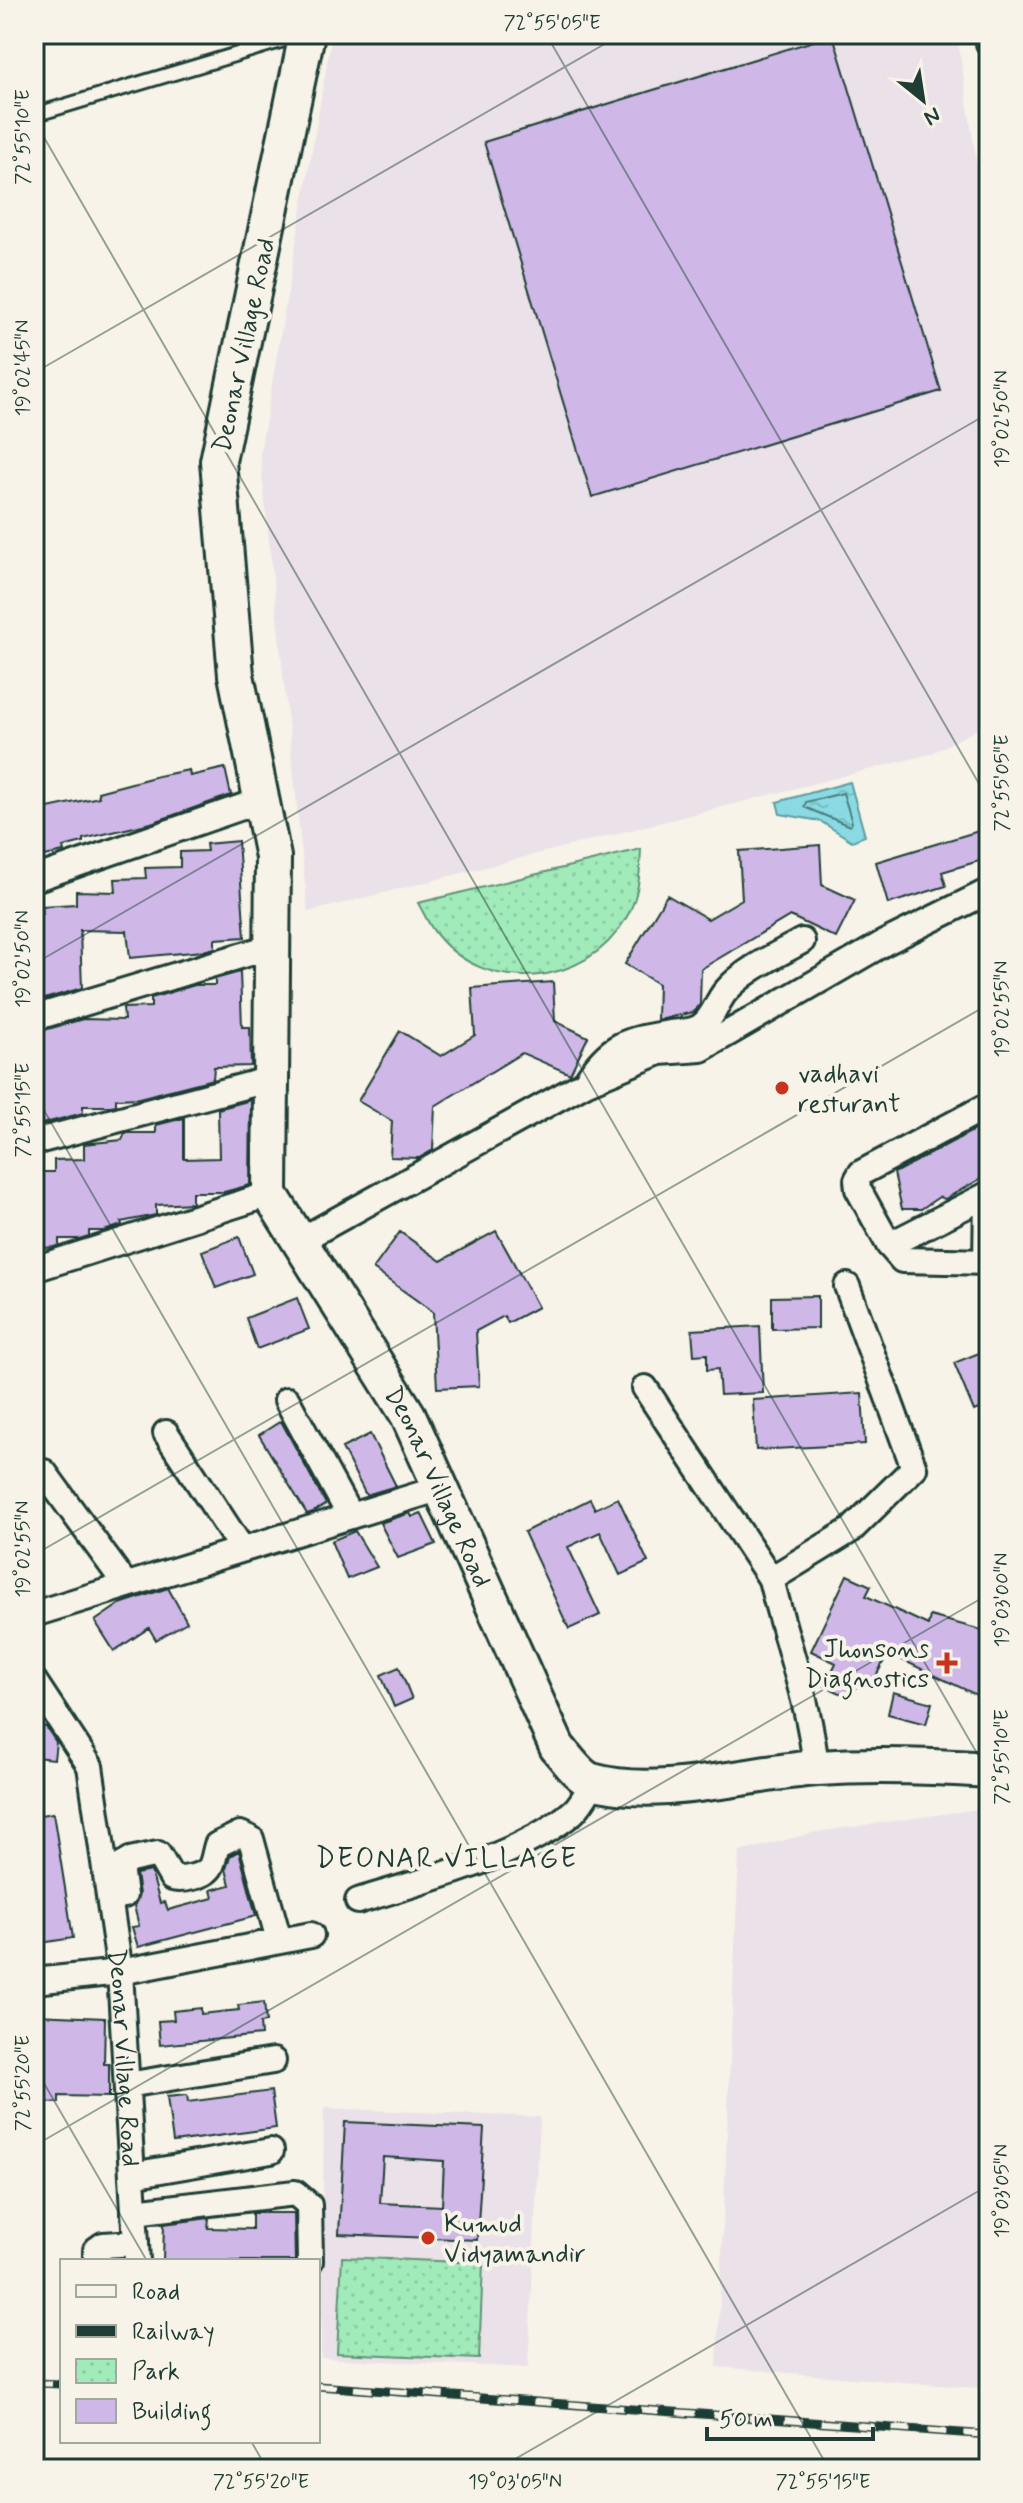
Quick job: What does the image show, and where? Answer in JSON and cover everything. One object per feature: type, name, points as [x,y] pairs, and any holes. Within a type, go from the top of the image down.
[{"type":"main road","name":"Deonar Village Road","points":[[306,34],[218,461],[236,675],[273,857],[270,1194],[408,1415],[557,1747],[588,1780],[594,1781]]},
{"type":"main road","points":[[594,1781],[623,1786],[665,1786],[816,1768],[899,1764],[989,1770]]},
{"type":"street","points":[[988,34],[989,43]]},
{"type":"street","points":[[34,879],[262,800]]},
{"type":"street","points":[[299,1241],[585,1083],[660,1052],[701,1049],[884,943],[989,891]]},
{"type":"street","points":[[585,1083],[601,1057],[616,1048],[641,1038],[697,1029],[708,1021],[724,993],[745,973],[802,941]]},
{"type":"street","points":[[34,1018],[273,946]]},
{"type":"street","points":[[34,1142],[271,1079]]},
{"type":"street","points":[[889,1245],[988,1194],[988,1262],[902,1260],[889,1245],[858,1189],[857,1180],[861,1173],[989,1105]]},
{"type":"street","points":[[34,1269],[270,1194]]},
{"type":"street","points":[[771,1579],[851,1530],[914,1468],[847,1286]]},
{"type":"street","points":[[645,1388],[771,1579],[783,1633],[812,1720],[816,1768]]},
{"type":"street","points":[[287,1400],[350,1516]]},
{"type":"street","points":[[166,1433],[242,1549]]},
{"type":"street","points":[[44,1472],[126,1585]]},
{"type":"street","points":[[34,1614],[441,1488]]},
{"type":"street","name":"Deonar Village Road","points":[[34,1681],[90,1766],[120,1972],[132,2175],[142,2211],[141,2255]]},
{"type":"street","points":[[358,1901],[443,1876],[537,1835],[576,1810],[594,1781]]},
{"type":"street","points":[[130,1932],[120,1867],[130,1860],[158,1854],[172,1878],[179,1880],[206,1871],[212,1865],[217,1845],[240,1834],[251,1839],[279,1940]]},
{"type":"street","points":[[34,1981],[120,1972],[311,1935]]},
{"type":"street","points":[[127,2085],[273,2061]]},
{"type":"street","points":[[132,2175],[271,2151]]},
{"type":"street","points":[[142,2211],[295,2193],[309,2205],[310,2259]]},
{"type":"street","points":[[96,2259],[96,2250],[103,2245],[141,2255]]},
{"type":"lane","points":[[34,115],[306,34]]},
{"type":"shaded area","points":[[332,34],[957,34],[989,246],[989,723],[930,754],[308,912],[260,454]]},
{"type":"shaded area","points":[[989,1810],[989,2389],[717,2367],[739,1852],[816,1832]]},
{"type":"shaded area","name":"Kumud Vidyamandir","points":[[324,2108],[540,2117],[528,2368],[321,2358]]},
{"type":"green space","points":[[46,146],[34,232],[34,147]]},
{"type":"green space","points":[[641,849],[636,894],[625,920],[608,942],[586,959],[561,970],[535,976],[508,975],[482,968],[458,955],[437,935],[418,903]]},
{"type":"green space","points":[[342,2257],[483,2263],[479,2359],[337,2353]]},
{"type":"water","points":[[850,782],[865,836],[852,841],[820,821],[780,814],[777,802]]},
{"type":"building","points":[[833,35],[941,391],[592,497],[484,142]]},
{"type":"building","points":[[225,768],[231,795],[151,823],[83,839],[83,842],[63,847],[64,852],[34,858],[34,811],[99,797],[98,792],[158,776],[189,770],[190,776]]},
{"type":"building","points":[[982,830],[989,858],[942,872],[946,886],[888,904],[876,862]]},
{"type":"building","points":[[238,841],[245,937],[215,939],[215,948],[203,951],[130,958],[127,931],[80,930],[82,988],[34,1002],[34,914],[43,914],[42,906],[76,904],[76,891],[116,892],[115,879],[146,878],[145,868],[180,867],[180,852],[207,851],[206,844]]},
{"type":"building","points":[[820,845],[822,885],[855,900],[836,938],[790,916],[701,969],[700,1004],[694,1012],[657,1020],[658,984],[625,964],[667,895],[708,919],[742,899],[739,851]]},
{"type":"building","points":[[240,972],[242,1027],[250,1027],[251,1066],[214,1067],[213,1079],[139,1098],[116,1099],[116,1105],[83,1106],[83,1113],[34,1126],[34,1033],[83,1019],[124,1020],[123,1008],[151,1007],[151,998],[195,985],[215,985],[215,979]]},
{"type":"building","points":[[553,982],[555,1021],[588,1037],[570,1074],[522,1053],[435,1106],[433,1150],[419,1158],[390,1157],[392,1121],[358,1101],[400,1031],[441,1056],[475,1035],[472,988]]},
{"type":"building","points":[[251,1100],[250,1185],[224,1192],[192,1192],[192,1203],[156,1205],[156,1215],[121,1222],[122,1225],[104,1231],[89,1231],[89,1236],[79,1239],[59,1239],[59,1245],[54,1247],[34,1249],[34,1172],[54,1172],[54,1160],[84,1159],[84,1144],[122,1140],[125,1133],[156,1133],[156,1125],[184,1118],[184,1159],[219,1158],[218,1109]]},
{"type":"building","points":[[989,1122],[989,1174],[945,1199],[939,1197],[921,1209],[902,1209],[894,1173]]},
{"type":"building","points":[[496,1231],[538,1307],[508,1323],[504,1316],[476,1331],[479,1386],[437,1388],[433,1312],[373,1269],[400,1232],[441,1261]]},
{"type":"building","points":[[239,1237],[253,1274],[216,1288],[202,1251]]},
{"type":"building","points":[[818,1296],[818,1328],[772,1329],[772,1297]]},
{"type":"building","points":[[297,1298],[309,1329],[257,1349],[246,1318]]},
{"type":"building","points":[[760,1326],[763,1393],[720,1395],[718,1369],[707,1370],[707,1354],[694,1355],[692,1330]]},
{"type":"building","points":[[989,1349],[989,1405],[974,1411],[954,1363]]},
{"type":"building","points":[[862,1393],[865,1444],[756,1450],[753,1400]]},
{"type":"building","points":[[281,1421],[326,1504],[307,1514],[259,1435]]},
{"type":"building","points":[[370,1434],[396,1486],[366,1495],[342,1448]]},
{"type":"building","points":[[618,1498],[648,1562],[620,1575],[600,1532],[568,1547],[600,1615],[569,1629],[524,1532],[590,1499],[595,1509]]},
{"type":"building","points":[[410,1513],[412,1517],[421,1513],[436,1544],[398,1558],[380,1523]]},
{"type":"building","points":[[355,1531],[377,1567],[347,1579],[331,1541]]},
{"type":"building","points":[[847,1575],[871,1586],[866,1596],[928,1625],[930,1616],[989,1632],[989,1701],[888,1653],[873,1682],[861,1676],[851,1698],[825,1686],[836,1663],[811,1651]]},
{"type":"building","points":[[168,1588],[187,1622],[156,1640],[149,1628],[114,1651],[95,1621],[120,1604]]},
{"type":"building","points":[[399,1667],[412,1699],[394,1707],[381,1675]]},
{"type":"building","points":[[893,1692],[932,1703],[926,1724],[888,1714]]},
{"type":"building","points":[[34,1725],[46,1727],[56,1742],[54,1759],[34,1757]]},
{"type":"building","points":[[53,1813],[73,1938],[34,1944],[34,1816]]},
{"type":"building","points":[[239,1851],[256,1916],[138,1947],[132,1927],[139,1926],[134,1906],[139,1894],[136,1874],[151,1871],[160,1903],[165,1902],[168,1910],[213,1898],[211,1890],[230,1885],[226,1869],[230,1856]]},
{"type":"building","points":[[264,2002],[266,2022],[260,2023],[261,2035],[160,2045],[158,2021],[174,2020],[173,2011],[201,2008],[201,2014],[239,2010],[238,2005]]},
{"type":"building","points":[[34,2015],[105,2018],[104,2064],[109,2064],[109,2097],[59,2096],[59,2103],[34,2102]]},
{"type":"building","points":[[271,2091],[276,2128],[173,2142],[167,2097],[187,2095],[188,2102]]},
{"type":"building","points":[[345,2122],[484,2128],[477,2240],[339,2234]],"holes":[[[383,2157],[444,2161],[442,2206],[380,2203]]]},
{"type":"building","points":[[252,2213],[294,2213],[295,2259],[163,2259],[164,2224],[209,2218],[208,2228],[252,2229]]},
{"type":"railway","points":[[34,2383],[60,2384]]},
{"type":"railway","points":[[320,2386],[989,2435]]},
{"type":"place","name":"vadhavi resturant","points":[[782,1088]]},
{"type":"place","name":"Jhonsons Diagnostics","points":[[947,1663]]},
{"type":"place","name":"Kumud Vidyamandir","points":[[428,2238]]},
{"type":"district","name":"DEONAR VILLAGE","points":[[447,1857]]}]
